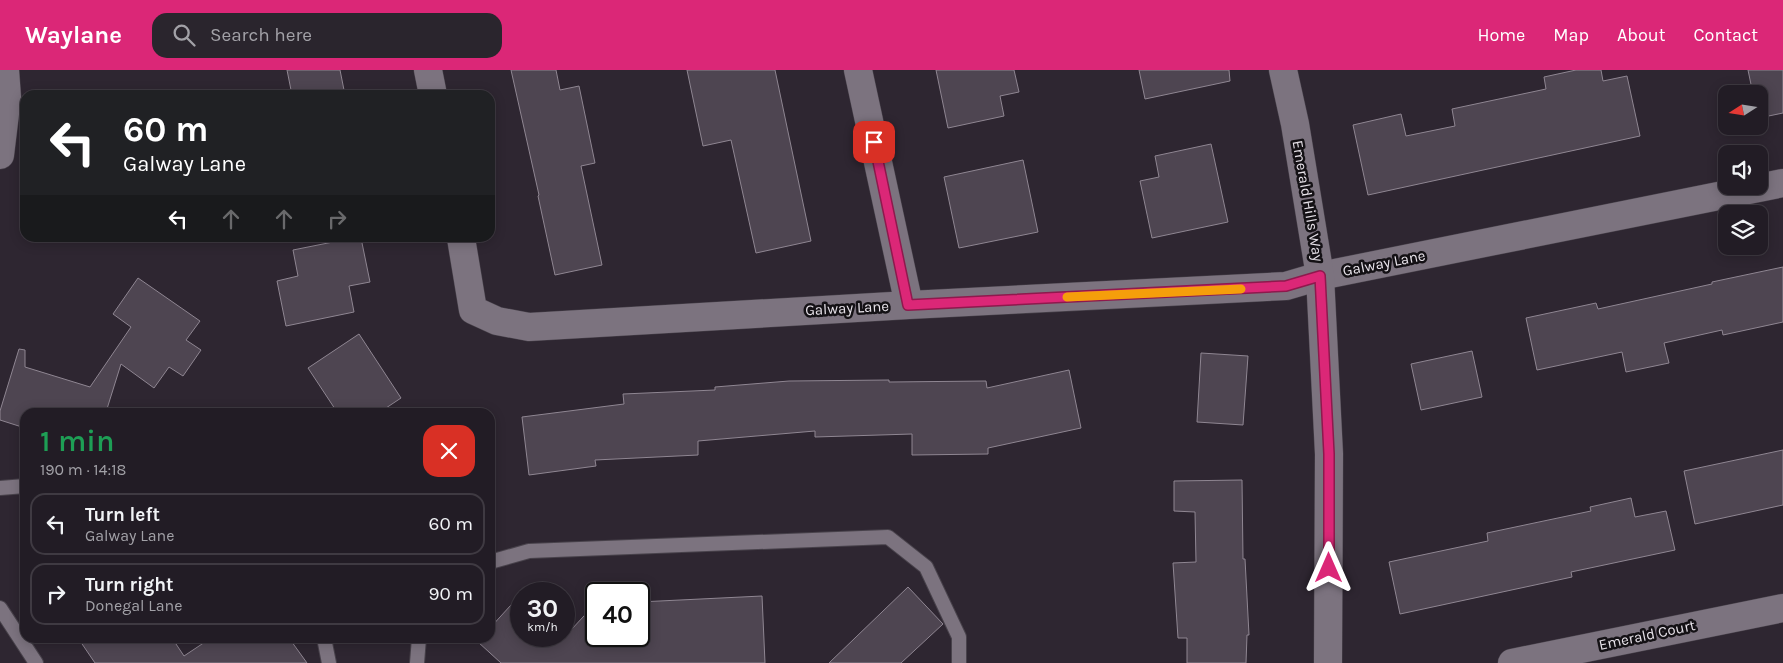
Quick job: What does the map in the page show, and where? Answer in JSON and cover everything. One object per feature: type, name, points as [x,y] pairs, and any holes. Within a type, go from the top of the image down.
[{"type":"street","points":[[0,155],[7,98],[5,70]]},
{"type":"street","points":[[428,70],[432,90]]},
{"type":"street","points":[[858,70],[908,305]]},
{"type":"street","name":"Emerald Hills Way","points":[[1282,70],[1294,124],[1320,276],[1329,454],[1328,663]]},
{"type":"street","name":"Galway Lane","points":[[462,242],[474,310],[497,322],[529,327],[1286,286],[1320,276],[1783,183]]},
{"type":"street","name":"Emerald Court","points":[[1512,663],[1783,608]]},
{"type":"lane","points":[[0,488],[20,486]]},
{"type":"lane","points":[[495,561],[528,551],[888,537],[926,567],[959,637],[959,663]]},
{"type":"lane","points":[[0,608],[20,639]]},
{"type":"lane","points":[[23,643],[36,663]]},
{"type":"lane","points":[[325,643],[329,663]]},
{"type":"lane","points":[[417,663],[419,643]]},
{"type":"building","points":[[287,70],[340,70],[344,90],[291,90]]},
{"type":"building","points":[[511,70],[556,70],[560,90],[579,86],[595,163],[581,166],[602,265],[555,275]]},
{"type":"building","points":[[687,70],[775,70],[811,241],[756,253],[731,140],[703,146]]},
{"type":"building","points":[[936,70],[1014,70],[1019,92],[1000,96],[1004,116],[948,128]]},
{"type":"building","points":[[1139,70],[1229,70],[1230,81],[1145,99]]},
{"type":"building","points":[[1576,70],[1601,70],[1603,81],[1627,76],[1640,136],[1368,195],[1353,125],[1401,114],[1406,136],[1455,126],[1452,109],[1546,89],[1544,77]]},
{"type":"building","points":[[1748,70],[1783,70],[1783,113],[1768,116],[1768,85],[1751,85]]},
{"type":"building","points":[[1211,144],[1228,222],[1152,238],[1140,181],[1159,177],[1155,156]]},
{"type":"building","points":[[1023,160],[1038,232],[959,248],[944,177]]},
{"type":"building","points":[[333,242],[362,242],[370,282],[349,286],[354,312],[286,326],[277,281],[298,276],[293,250]]},
{"type":"building","points":[[1783,267],[1783,322],[1723,335],[1722,330],[1664,343],[1669,363],[1626,372],[1622,352],[1537,370],[1526,318],[1596,303],[1598,309]]},
{"type":"building","points":[[138,278],[200,321],[186,340],[201,350],[183,376],[169,367],[154,388],[121,364],[107,408],[20,408],[20,426],[0,420],[0,411],[19,349],[25,350],[25,367],[90,387],[131,327],[113,314]]},
{"type":"building","points":[[359,334],[401,398],[386,408],[334,408],[308,368]]},
{"type":"building","points":[[1472,351],[1482,397],[1421,410],[1411,364]]},
{"type":"building","points":[[1201,353],[1248,356],[1243,425],[1197,422]]},
{"type":"building","points":[[1069,370],[1081,428],[988,448],[988,454],[912,455],[912,434],[815,437],[815,431],[698,441],[698,455],[595,460],[596,466],[529,475],[522,417],[624,404],[623,394],[715,390],[715,387],[789,381],[986,381],[987,388]]},
{"type":"building","points":[[1783,450],[1783,505],[1695,524],[1684,471]]},
{"type":"building","points":[[1242,480],[1243,559],[1245,559],[1249,635],[1247,635],[1246,663],[1187,663],[1187,638],[1178,638],[1173,563],[1196,562],[1195,512],[1174,511],[1174,481]]},
{"type":"building","points":[[1631,498],[1635,517],[1666,511],[1675,550],[1571,572],[1572,577],[1400,614],[1389,562],[1488,541],[1487,533],[1591,511],[1590,507]]},
{"type":"building","points":[[908,587],[943,624],[901,663],[829,663]]},
{"type":"building","points":[[762,596],[765,663],[501,663],[479,643],[495,643],[495,623],[510,606],[510,647],[575,647],[575,626],[585,615],[585,647],[650,647],[650,601]]},
{"type":"building","points":[[81,643],[175,643],[184,656],[204,643],[293,643],[307,663],[95,663]]},
{"type":"slow traffic","points":[[1067,297],[1241,289]]},
{"type":"route","points":[[874,142],[908,305],[1286,286],[1320,276],[1329,454],[1329,568]]}]
